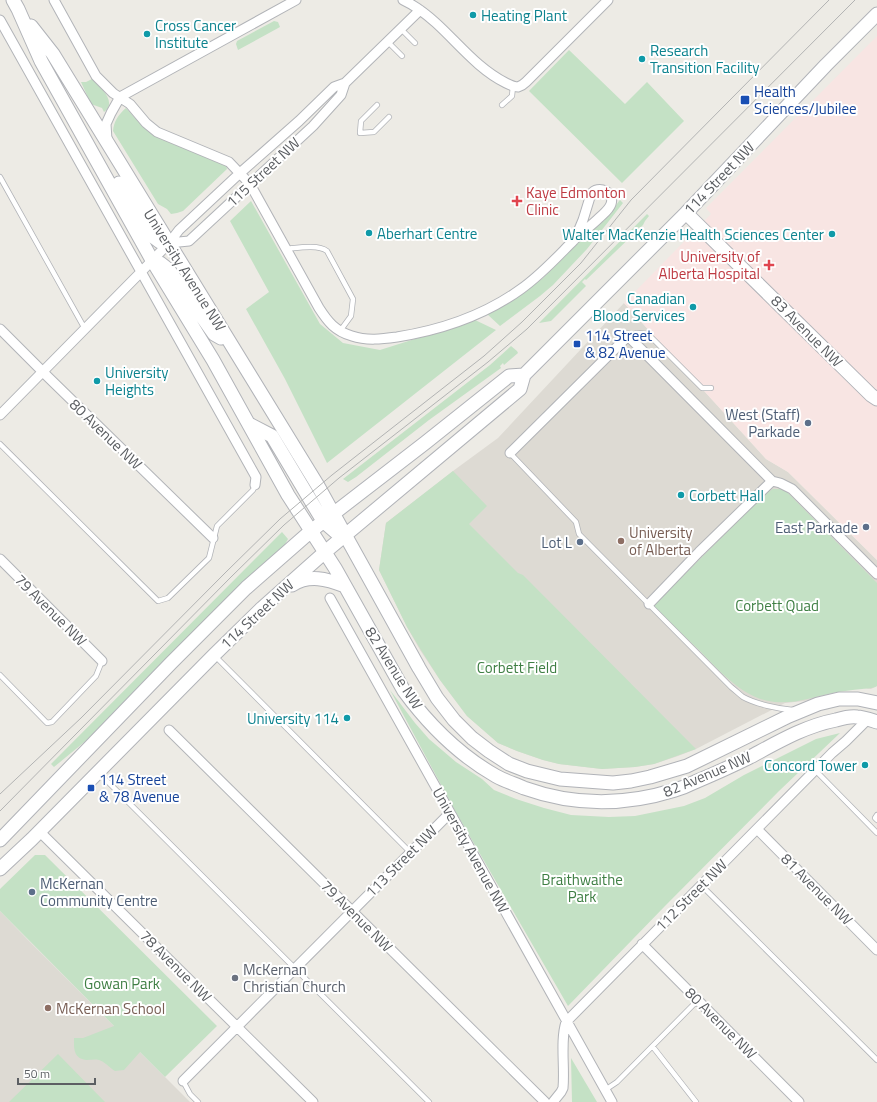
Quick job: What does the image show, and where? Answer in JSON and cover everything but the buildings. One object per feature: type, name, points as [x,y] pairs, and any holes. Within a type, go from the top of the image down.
[{"type":"main road","name":"University Avenue NW","points":[[16,5],[53,54],[314,479],[345,535]]},
{"type":"main road","name":"University Avenue NW","points":[[16,5],[41,61],[152,260],[199,336],[288,495],[311,531]]},
{"type":"main road","name":"114 Street NW","points":[[0,869],[244,625],[278,593],[520,389],[524,375],[686,213],[877,14]]},
{"type":"main road","points":[[95,157],[117,180],[152,236],[160,242],[169,243]]},
{"type":"main road","name":"83 Avenue NW","points":[[686,213],[871,395],[877,399]]},
{"type":"main road","points":[[152,260],[160,263],[169,270],[214,334],[233,347]]},
{"type":"main road","name":"114 Street NW","points":[[0,840],[240,594],[311,531],[509,376],[524,375]]},
{"type":"main road","points":[[249,424],[270,434],[274,438],[323,522],[338,534],[345,535]]},
{"type":"main road","name":"82 Avenue NW","points":[[311,531],[345,586],[404,690],[416,708],[434,728],[453,746],[498,777],[552,797],[604,803],[638,800],[677,790],[809,727],[827,721],[850,717],[874,717]]},
{"type":"main road","name":"82 Avenue NW","points":[[345,535],[437,698],[454,720],[472,738],[509,764],[527,771],[560,779],[613,783],[631,781],[687,766],[802,710],[818,704],[839,699],[858,699],[877,703]]},
{"type":"main road","points":[[278,593],[297,582],[310,578],[328,580],[345,586]]},
{"type":"street","points":[[54,0],[96,76],[113,93],[130,104],[146,123],[157,132],[229,162],[250,184],[324,316],[329,323],[340,331],[363,339],[378,340],[431,330],[468,318],[492,307],[520,290],[592,225],[610,206],[611,199],[605,190],[598,189],[590,194],[583,220],[575,239]]},
{"type":"street","points":[[107,144],[106,124],[120,98],[296,0]]},
{"type":"street","points":[[403,0],[413,5],[436,23],[480,66],[496,78],[513,86],[521,86],[526,82],[608,0]]},
{"type":"street","name":"115 Street NW","points":[[169,243],[189,241],[313,126],[341,95],[346,83],[420,10]]},
{"type":"street","points":[[0,20],[256,477],[255,485]]},
{"type":"street","name":"115 Street NW","points":[[0,414],[141,272],[169,243],[179,230],[299,121],[334,87],[346,83]]},
{"type":"street","name":"80 Avenue NW","points":[[0,329],[213,538]]},
{"type":"street","points":[[510,453],[628,336],[772,481],[792,489],[877,574]]},
{"type":"street","points":[[649,604],[699,552],[772,481]]},
{"type":"street","name":"79 Avenue NW","points":[[0,559],[102,661]]},
{"type":"street","name":"University Avenue NW","points":[[330,598],[612,1102]]},
{"type":"street","name":"112 Street NW","points":[[566,1022],[815,770],[874,717]]},
{"type":"street","name":"79 Avenue NW","points":[[169,730],[545,1102]]},
{"type":"street","name":"113 Street NW","points":[[183,1081],[450,813]]},
{"type":"street","name":"81 Avenue NW","points":[[757,829],[877,950]]},
{"type":"street","name":"78 Avenue NW","points":[[39,831],[313,1102]]},
{"type":"street","name":"80 Avenue NW","points":[[642,944],[799,1102]]},
{"type":"street","points":[[553,1102],[563,1088],[564,1034],[566,1022]]},
{"type":"lane","points":[[401,29],[415,43]]},
{"type":"lane","points":[[388,42],[402,56]]},
{"type":"lane","points":[[502,105],[512,96],[513,86]]},
{"type":"lane","points":[[377,105],[361,121],[360,134],[374,132],[389,117]]},
{"type":"lane","points":[[0,177],[85,328]]},
{"type":"lane","points":[[286,249],[322,248],[327,251],[353,299],[351,316],[340,331]]},
{"type":"lane","points":[[628,336],[637,333],[648,334],[702,388],[711,388]]},
{"type":"lane","points":[[0,444],[158,601],[168,598],[209,558],[217,526],[255,485]]},
{"type":"lane","points":[[510,453],[576,522],[580,534],[731,687],[749,699],[765,705],[802,710]]},
{"type":"lane","points":[[214,655],[410,852]]},
{"type":"lane","points":[[0,675],[47,723],[52,722],[96,676],[102,661]]},
{"type":"lane","points":[[815,770],[877,833]]},
{"type":"lane","points":[[98,772],[429,1102]]},
{"type":"lane","points":[[877,815],[875,818],[877,820]]},
{"type":"lane","points":[[701,885],[877,1060]]},
{"type":"lane","points":[[605,1090],[617,1082],[698,1000]]},
{"type":"lane","points":[[653,1047],[696,1102]]},
{"type":"lane","points":[[183,1081],[190,1094],[198,1102]]},
{"type":"shaded area","name":"University of Alberta Hospital","points":[[877,36],[877,560],[788,472],[766,459],[624,303],[711,214],[706,208]]},
{"type":"shaded area","name":"University of Alberta","points":[[624,303],[766,459],[788,472],[877,560],[877,686],[871,689],[863,688],[840,691],[804,701],[785,703],[696,749],[678,756],[654,764],[602,769],[559,764],[517,751],[498,743],[467,716],[420,650],[379,570],[386,523],[498,438]]},
{"type":"shaded area","name":"McKernan School","points":[[0,911],[28,940],[190,1102],[0,1102]]},
{"type":"green space","points":[[274,21],[278,22],[280,27],[238,50],[236,44],[237,41]]},
{"type":"green space","points":[[569,50],[625,104],[647,82],[684,121],[622,183],[529,91]]},
{"type":"green space","points":[[92,79],[103,90],[108,99],[108,108],[104,112],[102,108],[91,104],[81,82],[86,82]]},
{"type":"green space","points":[[126,108],[143,127],[154,135],[223,164],[227,169],[183,211],[171,214],[167,209],[158,204],[113,131],[117,118]]},
{"type":"green space","points":[[620,200],[623,203],[587,249],[553,285],[500,326],[487,314],[509,302],[543,278],[570,250],[612,211]]},
{"type":"green space","points":[[251,201],[320,324],[343,343],[380,350],[475,320],[496,330],[327,463],[285,379],[246,309],[269,292],[230,221]]},
{"type":"green space","points":[[647,214],[649,216],[643,225],[586,280],[585,279],[582,282],[586,286],[551,321],[539,323]]},
{"type":"green space","points":[[511,346],[518,353],[504,365],[503,363],[500,366],[501,368],[429,420],[356,477],[348,482],[343,479],[490,365]]},
{"type":"green space","name":"Corbett Field","points":[[453,471],[487,506],[469,524],[518,573],[523,575],[696,749],[654,764],[635,767],[602,769],[559,764],[543,760],[498,743],[467,716],[440,680],[407,627],[379,570],[386,523]]},
{"type":"green space","name":"Corbett Quad","points":[[773,489],[780,489],[787,492],[877,583],[877,686],[872,688],[836,692],[790,702],[763,700],[753,696],[733,683],[653,606],[750,509]]},
{"type":"green space","points":[[282,532],[288,539],[284,546],[243,582],[88,739],[54,767],[51,764]]},
{"type":"green space","name":"Braithwaithe Park","points":[[390,690],[429,739],[456,762],[482,779],[494,790],[516,799],[571,815],[609,817],[635,816],[684,806],[705,798],[744,775],[816,739],[840,733],[779,791],[568,1006],[454,809]]},
{"type":"green space","name":"Gowan Park","points":[[35,855],[45,855],[217,1026],[165,1077],[140,1052],[124,1070],[115,1071],[101,1061],[86,1060],[76,1055],[74,1049],[74,1038],[83,1038],[114,1026],[0,911],[0,889]]},
{"type":"green space","points":[[58,1054],[105,1102],[9,1102]]},
{"type":"green space","points":[[571,1058],[597,1102],[572,1102]]},
{"type":"tram line","points":[[0,794],[81,718],[280,519],[332,475],[484,356],[522,322],[581,263],[631,200],[829,0]]},
{"type":"tram line","points":[[0,811],[284,525],[339,478],[488,362],[527,329],[855,0]]},
{"type":"place","name":"Heating Plant","points":[[473,15]]},
{"type":"place","name":"Cross Cancer Institute","points":[[147,34]]},
{"type":"place","name":"Research Transition Facility","points":[[642,59]]},
{"type":"place","name":"Health Sciences/Jubilee","points":[[745,100]]},
{"type":"place","name":"Kaye Edmonton Clinic","points":[[517,201]]},
{"type":"place","name":"Aberhart Centre","points":[[369,233]]},
{"type":"place","name":"Walter MacKenzie Health Sciences Center","points":[[832,234]]},
{"type":"place","name":"University of Alberta Hospital","points":[[769,265]]},
{"type":"place","name":"Canadian Blood Services","points":[[693,307]]},
{"type":"place","name":"114 Street & 82 Avenue","points":[[577,344]]},
{"type":"place","name":"University Heights","points":[[97,381]]},
{"type":"place","name":"West (Staff) Parkade","points":[[808,423]]},
{"type":"place","name":"Corbett Hall","points":[[681,495]]},
{"type":"place","name":"East Parkade","points":[[866,527]]},
{"type":"place","name":"University of Alberta","points":[[621,541]]},
{"type":"place","name":"Lot L","points":[[580,542]]},
{"type":"place","name":"University 114","points":[[347,718]]},
{"type":"place","name":"Concord Tower","points":[[865,765]]},
{"type":"place","name":"114 Street & 78 Avenue","points":[[91,788]]},
{"type":"place","name":"McKernan Community Centre","points":[[32,892]]},
{"type":"place","name":"McKernan Christian Church","points":[[235,978]]},
{"type":"place","name":"McKernan School","points":[[48,1008]]}]
